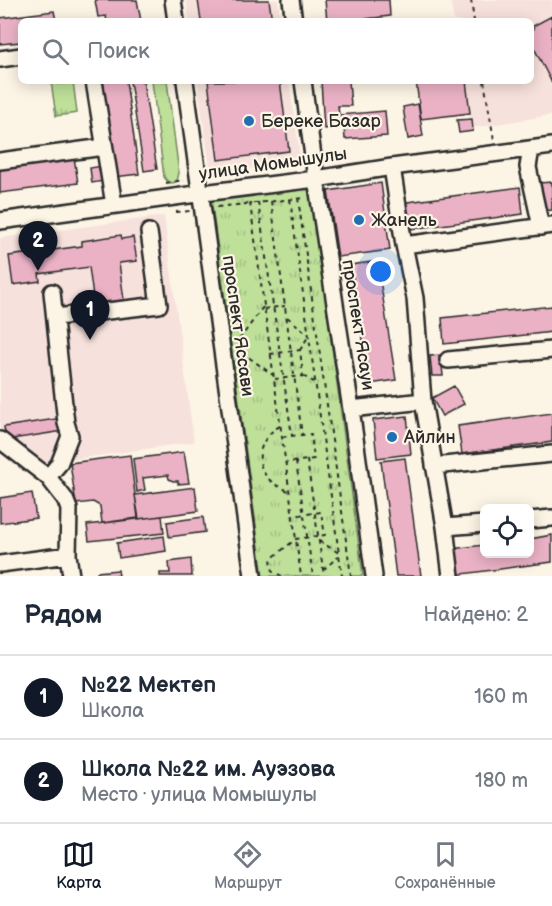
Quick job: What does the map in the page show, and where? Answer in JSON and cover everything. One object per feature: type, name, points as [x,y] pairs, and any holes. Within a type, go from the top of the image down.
[{"type":"street","points":[[173,0],[176,18]]},
{"type":"street","points":[[291,0],[294,18]]},
{"type":"street","points":[[0,59],[18,56]]},
{"type":"street","points":[[94,84],[114,205]]},
{"type":"street","name":"проспект Яссави","points":[[185,84],[253,576]]},
{"type":"street","name":"проспект Ясауи","points":[[303,84],[374,576]]},
{"type":"street","name":"улица Момышулы","points":[[0,221],[316,180],[392,167],[552,146]]},
{"type":"street","points":[[0,161],[104,147]]},
{"type":"street","points":[[404,245],[546,226],[528,167],[531,149]]},
{"type":"street","points":[[392,167],[415,298],[423,401],[445,527],[451,576]]},
{"type":"street","points":[[56,317],[159,305],[149,232]]},
{"type":"street","points":[[48,477],[59,464],[70,436],[66,423],[52,292]]},
{"type":"street","points":[[448,360],[552,350]]},
{"type":"street","points":[[351,409],[423,401]]},
{"type":"street","points":[[0,440],[48,477],[65,499],[69,508],[68,555],[71,576]]},
{"type":"street","points":[[434,466],[552,454]]},
{"type":"street","points":[[534,520],[552,518]]},
{"type":"street","points":[[445,527],[480,524]]},
{"type":"street","points":[[0,564],[68,555]]},
{"type":"path","points":[[471,0],[474,18]]},
{"type":"path","points":[[485,84],[494,140]]},
{"type":"path","points":[[168,212],[202,211],[213,207],[319,197]]},
{"type":"path","points":[[298,198],[351,576]]},
{"type":"path","points":[[290,199],[342,576]]},
{"type":"path","points":[[272,201],[303,435]]},
{"type":"path","points":[[258,202],[292,436]]},
{"type":"path","points":[[250,203],[301,576]]},
{"type":"path","points":[[264,307],[285,306]]},
{"type":"path","points":[[264,307],[239,340],[240,351],[274,377],[303,376],[315,383]]},
{"type":"path","points":[[287,316],[308,335]]},
{"type":"path","points":[[303,376],[300,350],[308,335]]},
{"type":"path","points":[[270,354],[300,350]]},
{"type":"path","points":[[280,426],[267,435],[261,445],[259,456],[266,476],[274,484],[289,491]]},
{"type":"path","points":[[282,437],[311,434],[314,459],[285,463]]},
{"type":"path","points":[[307,460],[324,576]]},
{"type":"path","points":[[296,462],[313,576]]},
{"type":"path","points":[[282,576],[273,572],[271,559],[296,539],[325,535],[321,512],[292,516]]},
{"type":"path","points":[[319,541],[339,555]]},
{"type":"path","points":[[323,570],[339,555]]},
{"type":"shaded area","points":[[186,0],[278,0],[281,18],[189,18]]},
{"type":"shaded area","points":[[450,0],[552,0],[552,115],[472,128],[465,84],[534,84],[534,18],[453,18]]},
{"type":"shaded area","name":"Береке Базар","points":[[197,84],[289,84],[301,162],[211,174]]},
{"type":"shaded area","points":[[164,216],[194,442],[26,466],[0,443],[0,238]]},
{"type":"green space","points":[[51,84],[73,84],[77,113],[56,116]]},
{"type":"green space","points":[[152,84],[167,84],[179,173],[177,181],[173,183],[168,182],[164,177]]},
{"type":"green space","points":[[310,184],[363,576],[263,576],[211,199]]},
{"type":"building","points":[[95,0],[137,0],[140,18],[98,17]]},
{"type":"building","points":[[198,0],[269,0],[272,18],[201,18]]},
{"type":"building","points":[[325,0],[389,0],[390,16],[327,18]]},
{"type":"building","points":[[54,11],[55,18],[18,18],[18,42],[0,44],[0,18]]},
{"type":"building","points":[[552,16],[552,83],[534,48],[534,25]]},
{"type":"building","points":[[100,84],[126,84],[139,174],[114,177]]},
{"type":"building","points":[[130,84],[143,84],[157,169],[144,171]]},
{"type":"building","name":"Береке Базар","points":[[208,84],[280,84],[289,151],[218,160]]},
{"type":"building","points":[[321,84],[349,84],[351,106],[338,106],[339,115],[385,111],[387,136],[345,139],[344,127],[324,129]]},
{"type":"building","points":[[416,84],[466,84],[470,113],[421,119]]},
{"type":"building","points":[[418,104],[423,136],[408,139],[403,107]]},
{"type":"building","points":[[472,119],[473,131],[459,133],[457,120]]},
{"type":"building","points":[[74,157],[78,183],[0,193],[0,166]]},
{"type":"building","points":[[102,166],[104,181],[92,183],[90,168]]},
{"type":"building","points":[[552,182],[552,210],[543,211],[539,183]]},
{"type":"building","name":"Жанель","points":[[381,183],[390,250],[338,257],[328,191]]},
{"type":"building","points":[[520,187],[523,214],[404,230],[400,203]]},
{"type":"building","points":[[121,235],[122,239],[133,237],[137,261],[119,263],[124,300],[94,304],[89,267],[39,274],[40,281],[13,285],[9,256],[82,246],[82,241]]},
{"type":"building","points":[[377,261],[396,380],[370,384],[351,265]]},
{"type":"building","points":[[552,306],[552,332],[444,344],[442,318]]},
{"type":"building","points":[[441,355],[443,376],[432,376],[430,356]]},
{"type":"building","points":[[454,386],[464,404],[442,416],[432,398]]},
{"type":"building","points":[[552,413],[552,442],[462,454],[458,426]]},
{"type":"building","name":"Айлин","points":[[407,416],[411,454],[377,458],[373,420]]},
{"type":"building","points":[[62,418],[63,431],[6,440],[4,427]]},
{"type":"building","points":[[184,452],[189,483],[178,484],[178,481],[169,479],[168,475],[143,478],[145,490],[137,492],[133,459]]},
{"type":"building","points":[[130,455],[138,518],[102,523],[100,506],[93,502],[76,504],[70,463]]},
{"type":"building","points":[[405,458],[421,576],[396,576],[381,461]]},
{"type":"building","points":[[195,487],[198,511],[139,519],[135,495]]},
{"type":"building","points":[[32,493],[36,518],[0,523],[0,498]]},
{"type":"building","points":[[162,516],[164,533],[89,541],[87,525]]},
{"type":"building","points":[[203,517],[205,532],[169,537],[167,522]]},
{"type":"building","points":[[552,535],[552,562],[455,575],[451,549],[480,545],[480,558],[534,558],[534,538]]},
{"type":"building","points":[[164,536],[166,551],[119,558],[117,543]]},
{"type":"building","points":[[191,559],[192,576],[160,576],[160,573],[170,573],[169,562]]},
{"type":"building","points":[[118,570],[119,576],[98,576],[97,572]]},
{"type":"place","name":"Береке Базар","points":[[249,121]]},
{"type":"place","name":"Жанель","points":[[359,220]]},
{"type":"place","name":"Школа №22 им. Ауэзова","points":[[38,271]]},
{"type":"place","name":"№22 Мектеп","points":[[90,340]]},
{"type":"place","name":"Айлин","points":[[392,437]]}]
